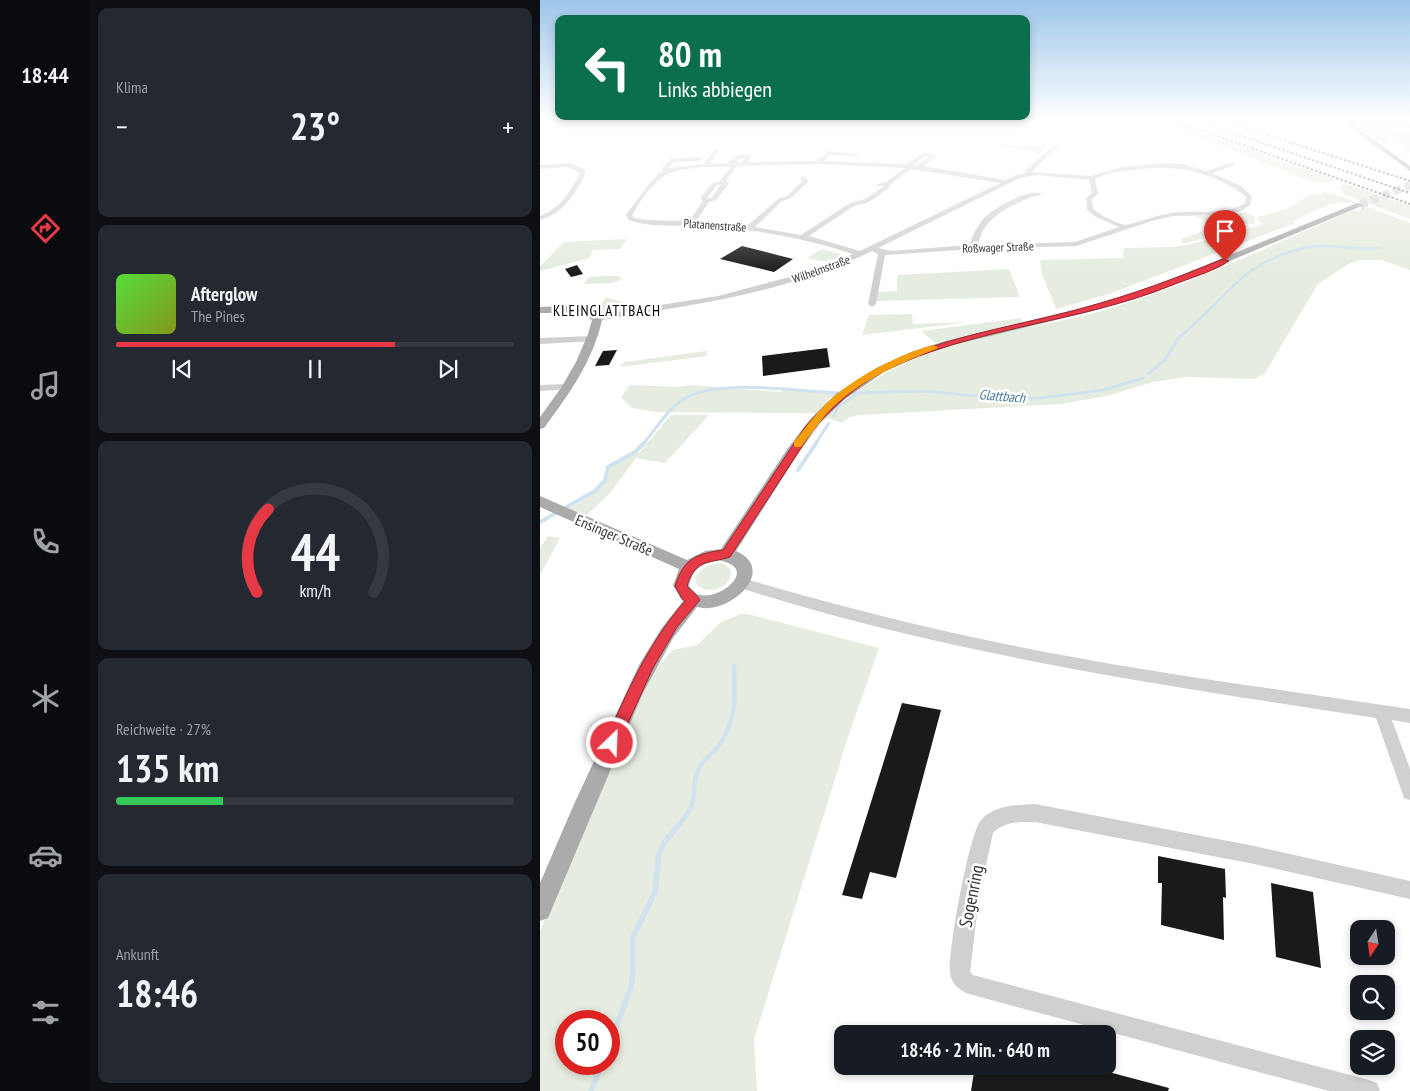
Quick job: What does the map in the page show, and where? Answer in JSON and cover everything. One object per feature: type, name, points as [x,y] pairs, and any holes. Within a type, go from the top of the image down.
[{"type":"main road","points":[[726,554],[808,429],[824,410],[845,393],[880,370],[915,354],[948,343],[1085,310],[1150,291],[1360,205]]},
{"type":"main road","points":[[540,310],[579,310],[590,312],[596,318],[596,328],[592,339],[567,387],[540,425]]},
{"type":"main road","name":"Ensinger Straße","points":[[540,501],[689,567]]},
{"type":"main road","points":[[726,554],[736,557],[745,567],[746,572],[742,583],[735,591],[722,599],[705,602],[686,596],[681,586],[683,575],[689,567],[704,557],[726,554]]},
{"type":"main road","points":[[540,910],[573,830],[648,665],[673,623],[694,600]]},
{"type":"street","points":[[540,218],[560,209],[566,203],[582,172]]},
{"type":"street","name":"Platanenstraße","points":[[666,172],[660,174],[630,213],[629,217],[640,222],[691,223],[749,228],[803,237],[860,254]]},
{"type":"street","points":[[691,223],[707,201],[714,199],[726,184],[722,182],[729,172]]},
{"type":"street","points":[[869,189],[888,183],[902,172]]},
{"type":"street","points":[[947,172],[1006,182]]},
{"type":"street","name":"Roßwager Straße","points":[[1092,178],[1102,172]]},
{"type":"street","name":"Wilhelmstraße","points":[[596,318],[718,298],[808,275],[860,254],[1018,176],[1030,173],[1092,178]]},
{"type":"street","name":"Roßwager Straße","points":[[871,248],[882,253],[974,247],[1076,244],[1124,227],[1172,214],[1231,212],[1244,208],[1248,204],[1248,195],[1238,187],[1206,173]]},
{"type":"street","points":[[749,228],[781,196],[790,197],[806,181],[805,176],[794,181]]},
{"type":"street","points":[[1092,178],[1095,194],[1089,198],[1090,210],[1098,216],[1124,227]]},
{"type":"street","points":[[852,204],[867,201],[887,187],[888,183]]},
{"type":"street","points":[[803,237],[852,204],[856,198],[863,194]]},
{"type":"street","points":[[974,247],[983,224],[990,215],[1033,194],[1039,194]]},
{"type":"street","points":[[872,304],[882,253]]},
{"type":"street","points":[[540,341],[592,339]]},
{"type":"street","points":[[540,388],[567,387]]},
{"type":"street","points":[[742,583],[880,622],[1001,649],[1083,665],[1410,716]]},
{"type":"street","points":[[1380,711],[1410,792]]},
{"type":"street","name":"Sogenring","points":[[1368,1091],[969,984],[962,980],[959,973],[961,950],[979,856],[985,829],[996,818],[1013,814],[1035,813],[1254,855],[1410,890]]},
{"type":"shaded area","points":[[1287,172],[1313,172],[1338,181],[1314,183]]},
{"type":"shaded area","points":[[1344,183],[1410,206],[1410,219],[1346,195],[1340,189]]},
{"type":"shaded area","points":[[1322,192],[1332,193],[1410,223],[1410,270],[1381,260],[1359,260],[1347,265],[1318,284],[1265,373],[1255,379],[1185,377],[1153,382],[1107,396],[1060,404],[860,415],[850,417],[842,423],[813,413],[657,412],[632,408],[621,397],[630,385],[677,387],[692,385],[781,392],[782,390],[838,393],[826,401],[840,404],[883,375],[933,351],[980,338],[1078,317],[1133,301],[1196,278],[1353,210],[1360,211],[1362,208],[1355,204],[1346,203],[1327,206],[1292,222],[1295,223],[1109,294],[1056,309],[1042,274],[1040,260],[1123,258],[1124,248],[1172,247],[1192,244],[1264,224],[1258,220],[1258,217],[1287,209],[1313,193],[1322,195]]},
{"type":"shaded area","points":[[1246,212],[1254,216],[1255,224],[1206,222],[1195,216],[1225,216]]},
{"type":"shaded area","points":[[1208,223],[1251,226],[1183,244],[1181,239],[1203,231]]},
{"type":"shaded area","points":[[627,239],[620,249],[593,250],[589,258],[540,271],[540,266],[564,242]]},
{"type":"shaded area","points":[[822,249],[843,255],[825,261],[807,258]]},
{"type":"shaded area","points":[[1009,269],[1020,297],[875,301],[877,292],[897,291],[897,275]]},
{"type":"shaded area","points":[[619,276],[622,279],[612,283],[584,284],[589,277]]},
{"type":"shaded area","points":[[606,297],[641,308],[606,313],[598,309]]},
{"type":"shaded area","points":[[912,314],[913,324],[969,322],[862,335],[869,315]]},
{"type":"shaded area","points":[[1021,318],[1022,322],[935,343],[921,331]]},
{"type":"shaded area","points":[[707,351],[707,356],[619,367],[625,362]]},
{"type":"shaded area","points":[[671,415],[709,415],[665,463],[636,458],[611,492],[585,517],[569,509],[589,497],[599,487],[609,467],[635,452],[639,453]]},
{"type":"shaded area","points":[[548,536],[560,538],[540,575],[540,548]]},
{"type":"shaded area","points":[[720,563],[731,570],[728,581],[724,586],[708,590],[697,585],[695,578],[702,569],[712,564]]},
{"type":"shaded area","points":[[741,614],[748,614],[879,648],[848,737],[754,1039],[757,1091],[540,1091],[540,932],[650,675],[673,650],[697,645],[721,622]]},
{"type":"building","points":[[742,246],[793,259],[774,272],[720,259]]},
{"type":"building","points":[[577,265],[583,274],[571,277],[565,269]]},
{"type":"building","points":[[827,348],[830,367],[763,376],[762,356]]},
{"type":"building","points":[[617,350],[609,365],[595,366],[603,351]]},
{"type":"building","points":[[902,703],[941,710],[896,878],[870,872],[862,899],[842,895]]},
{"type":"building","points":[[1158,856],[1225,869],[1226,898],[1223,897],[1224,940],[1161,925],[1162,883],[1158,883]]},
{"type":"building","points":[[1271,883],[1313,892],[1321,968],[1276,957]]},
{"type":"building","points":[[1116,1074],[1169,1088],[1168,1091],[971,1091],[974,1075]]},
{"type":"waterway","name":"Glattbach","points":[[1210,309],[1246,274],[1287,253],[1302,248],[1318,246],[1362,249],[1379,248]]},
{"type":"waterway","name":"Glattbach","points":[[1148,374],[1165,360],[1177,340],[1210,309]]},
{"type":"waterway","name":"Glattbach","points":[[849,393],[923,391],[998,398],[1039,398],[1103,390],[1143,378]]},
{"type":"waterway","points":[[644,443],[671,409],[682,400],[697,393],[737,387],[842,393]]},
{"type":"waterway","points":[[834,416],[838,407],[858,393]]},
{"type":"waterway","points":[[816,443],[829,423]]},
{"type":"waterway","points":[[798,470],[817,442]]},
{"type":"waterway","points":[[540,522],[595,491],[605,480],[608,467],[635,452],[644,443]]},
{"type":"waterway","points":[[680,823],[693,802],[696,778],[700,766],[718,747],[729,727],[734,699],[734,666]]},
{"type":"waterway","points":[[620,1016],[631,987],[633,937],[655,892],[659,853],[664,843],[681,822]]},
{"type":"waterway","points":[[591,1091],[598,1075]]},
{"type":"tunnel","points":[[1363,204],[1360,205],[1410,185]]},
{"type":"railway","points":[[1319,172],[1410,204]]},
{"type":"railway","points":[[1348,172],[1410,193]]},
{"type":"railway","points":[[1382,172],[1410,181]]},
{"type":"slow traffic","points":[[797,444],[824,410],[848,390],[894,363],[933,347]]},
{"type":"district","name":"KLEINGLATTBACH","points":[[607,310]]},
{"type":"route","points":[[612,743],[627,708],[661,642],[680,614],[694,600],[686,596],[683,591],[681,586],[683,575],[689,567],[704,557],[726,554],[808,429],[824,410],[841,396],[880,370],[936,346],[1085,310],[1150,291],[1225,261]]}]
